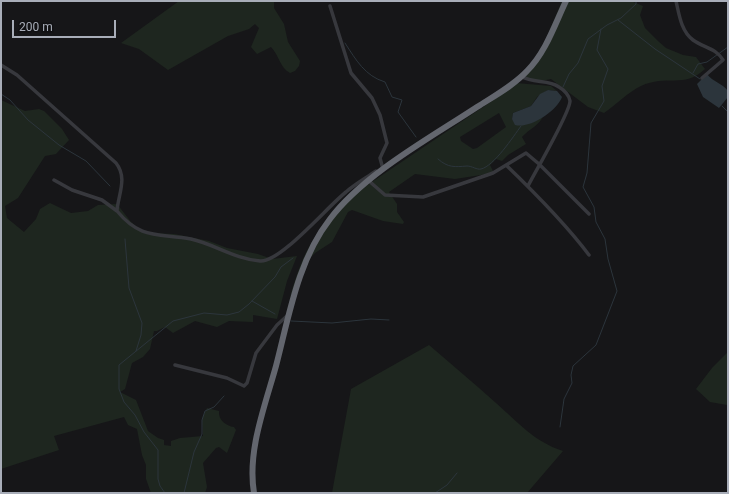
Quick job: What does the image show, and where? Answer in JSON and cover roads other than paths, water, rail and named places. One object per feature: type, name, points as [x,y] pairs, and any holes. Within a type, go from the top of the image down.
[{"type":"highway","points":[[254,493],[252,473],[255,446],[290,313],[300,279],[315,241],[335,212],[375,175],[505,89],[527,72],[540,54],[566,1]]},
{"type":"street","points":[[676,1],[680,18],[688,35],[695,41],[716,51],[723,60],[702,78]]},
{"type":"street","points":[[330,6],[351,73],[372,98],[380,115],[387,143],[380,158],[375,175],[385,195],[418,198],[493,173],[526,153],[589,214]]},
{"type":"street","points":[[1,64],[17,75],[120,167],[122,185],[117,211]]},
{"type":"street","points":[[521,76],[530,81],[556,85],[569,97],[569,106],[528,186]]},
{"type":"street","points":[[506,166],[528,186],[589,255]]},
{"type":"street","points":[[54,180],[72,190],[102,200],[117,211],[129,224],[146,234],[201,241],[232,254],[263,262],[279,254],[346,192],[375,175]]},
{"type":"street","points":[[175,365],[227,378],[244,386],[247,383],[256,353],[277,325],[290,313]]},
{"type":"waterway","points":[[563,87],[569,74],[578,63],[588,39],[607,25],[621,18],[636,4],[636,1]]},
{"type":"waterway","points":[[618,20],[655,49],[700,79]]},
{"type":"waterway","points":[[560,427],[564,399],[572,383],[571,375],[573,366],[596,345],[617,291],[608,259],[605,239],[596,222],[594,207],[583,187],[587,173],[591,123],[604,101],[602,86],[608,69],[597,50],[601,29]]},
{"type":"waterway","points":[[345,43],[366,72],[385,82],[392,97],[402,100],[398,112],[416,137]]},
{"type":"waterway","points":[[693,73],[698,64],[707,62],[728,47]]},
{"type":"waterway","points":[[1,94],[10,100],[28,120],[59,145],[86,161],[110,186]]},
{"type":"waterway","points":[[722,106],[728,112]]},
{"type":"waterway","points":[[438,159],[445,164],[452,166],[469,166],[481,169],[492,163],[521,126]]},
{"type":"waterway","points":[[125,239],[129,288],[142,323],[141,335],[136,351]]},
{"type":"waterway","points":[[165,493],[160,486],[158,479],[158,450],[144,432],[135,415],[124,402],[119,389],[119,365],[173,321],[204,313],[227,315],[239,312],[249,304],[275,277],[281,267],[293,258]]},
{"type":"waterway","points":[[252,301],[275,314]]},
{"type":"waterway","points":[[291,321],[332,323],[371,319],[389,320]]},
{"type":"waterway","points":[[184,493],[194,452],[202,434],[202,420],[205,411],[214,407],[224,396]]},
{"type":"waterway","points":[[435,493],[447,485],[457,473]]}]
